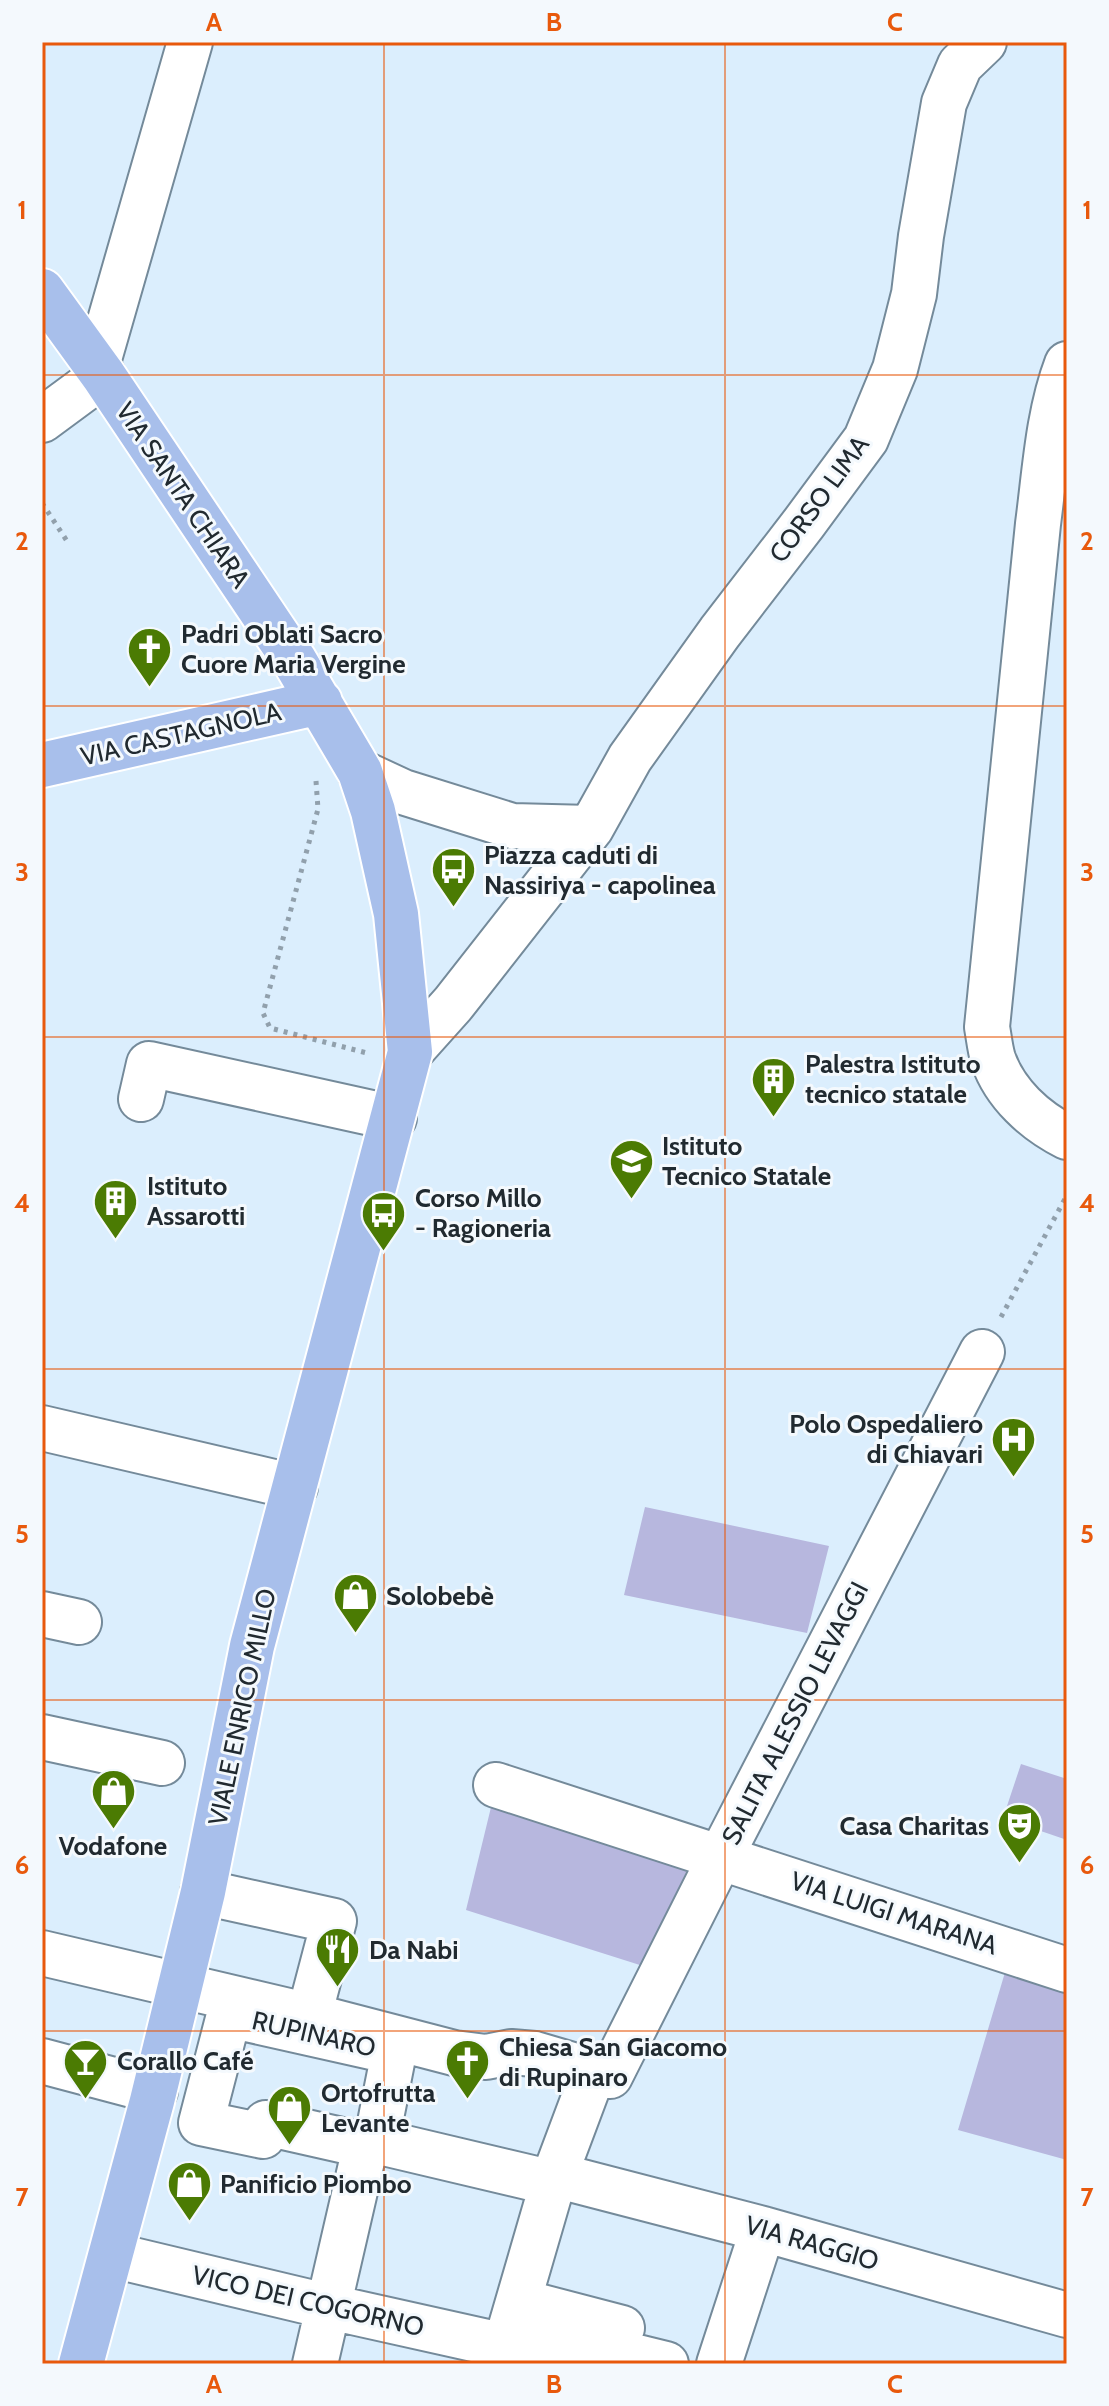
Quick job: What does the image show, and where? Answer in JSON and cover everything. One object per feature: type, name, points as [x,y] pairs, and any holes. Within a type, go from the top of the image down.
[{"type":"main road","name":"VIA SANTA CHIARA","points":[[42,291],[100,371],[294,660],[360,772]]},
{"type":"main road","name":"VIA CASTAGNOLA","points":[[42,765],[320,702]]},
{"type":"main road","name":"VIALE ENRICO MILLO","points":[[81,2364],[155,2091],[203,1892],[252,1646],[410,1052],[396,914],[373,811],[360,772]]},
{"type":"street","points":[[42,420],[100,371],[190,42]]},
{"type":"street","name":"CORSO LIMA","points":[[410,1052],[453,1004],[591,828],[630,758],[720,632],[866,439],[895,369],[914,294],[944,103],[960,65],[984,42]]},
{"type":"street","points":[[1067,364],[1061,379],[1038,524],[987,1027],[993,1058],[1004,1082],[1035,1119],[1067,1137]]},
{"type":"street","points":[[360,772],[403,792],[512,826],[591,828]]},
{"type":"street","points":[[141,1099],[149,1064],[394,1118]]},
{"type":"street","name":"SALITA ALESSIO LEVAGGI","points":[[510,2339],[554,2179],[602,2074],[721,1856],[982,1352]]},
{"type":"street","points":[[42,1428],[295,1487]]},
{"type":"street","points":[[44,1745],[162,1763]]},
{"type":"street","name":"VIA LUIGI MARANA","points":[[496,1785],[1067,1970]]},
{"type":"street","points":[[203,1892],[334,1921],[309,2016]]},
{"type":"street","points":[[42,1953],[454,2053],[486,2057],[511,2052],[535,2054],[602,2074]]},
{"type":"street","name":"RUPINARO","points":[[229,2015],[394,2052],[378,2133],[367,2139],[359,2144],[266,2123],[263,2136],[201,2123],[229,2015]]},
{"type":"street","points":[[42,2061],[155,2091]]},
{"type":"street","points":[[315,2364],[367,2139]]},
{"type":"street","name":"VIA RAGGIO","points":[[367,2139],[554,2179],[763,2229],[1067,2315]]},
{"type":"street","points":[[719,2364],[763,2229]]},
{"type":"street","name":"VICO DEI COGORNO","points":[[112,2255],[330,2307],[510,2339]]},
{"type":"street","points":[[510,2339],[530,2304],[622,2328],[609,2350],[666,2364]]},
{"type":"path","points":[[42,503],[67,541]]},
{"type":"path","points":[[982,1352],[1067,1195]]},
{"type":"shaded area","points":[[645,1507],[829,1546],[807,1633],[624,1595]]},
{"type":"shaded area","points":[[1021,1764],[1067,1779],[1067,1840],[1003,1818]]},
{"type":"shaded area","points":[[493,1799],[692,1860],[643,1966],[466,1910]]},
{"type":"shaded area","points":[[1006,1969],[1067,1989],[1067,2160],[958,2130]]},
{"type":"place","name":"Padri Oblati Sacro Cuore Maria Vergine","points":[[150,688]]},
{"type":"place","name":"Piazza caduti di Nassiriya - capolinea","points":[[453,909]]},
{"type":"place","name":"Palestra Istituto tecnico statale","points":[[774,1118]]},
{"type":"place","name":"Istituto Tecnico Statale","points":[[631,1200]]},
{"type":"place","name":"Istituto Assarotti","points":[[116,1240]]},
{"type":"place","name":"Corso Millo - Ragioneria","points":[[384,1252]]},
{"type":"place","name":"Polo Ospedaliero di Chiavari","points":[[1014,1478]]},
{"type":"place","name":"Solobebè","points":[[355,1635]]},
{"type":"place","name":"Vodafone","points":[[113,1830]]},
{"type":"place","name":"Casa Charitas","points":[[1020,1865]]},
{"type":"place","name":"Da Nabi","points":[[338,1989]]},
{"type":"place","name":"Corallo Café","points":[[86,2100]]},
{"type":"place","name":"Chiesa San Giacomo di Rupinaro","points":[[468,2101]]},
{"type":"place","name":"Ortofrutta Levante","points":[[290,2147]]},
{"type":"place","name":"Panificio Piombo","points":[[189,2223]]}]
